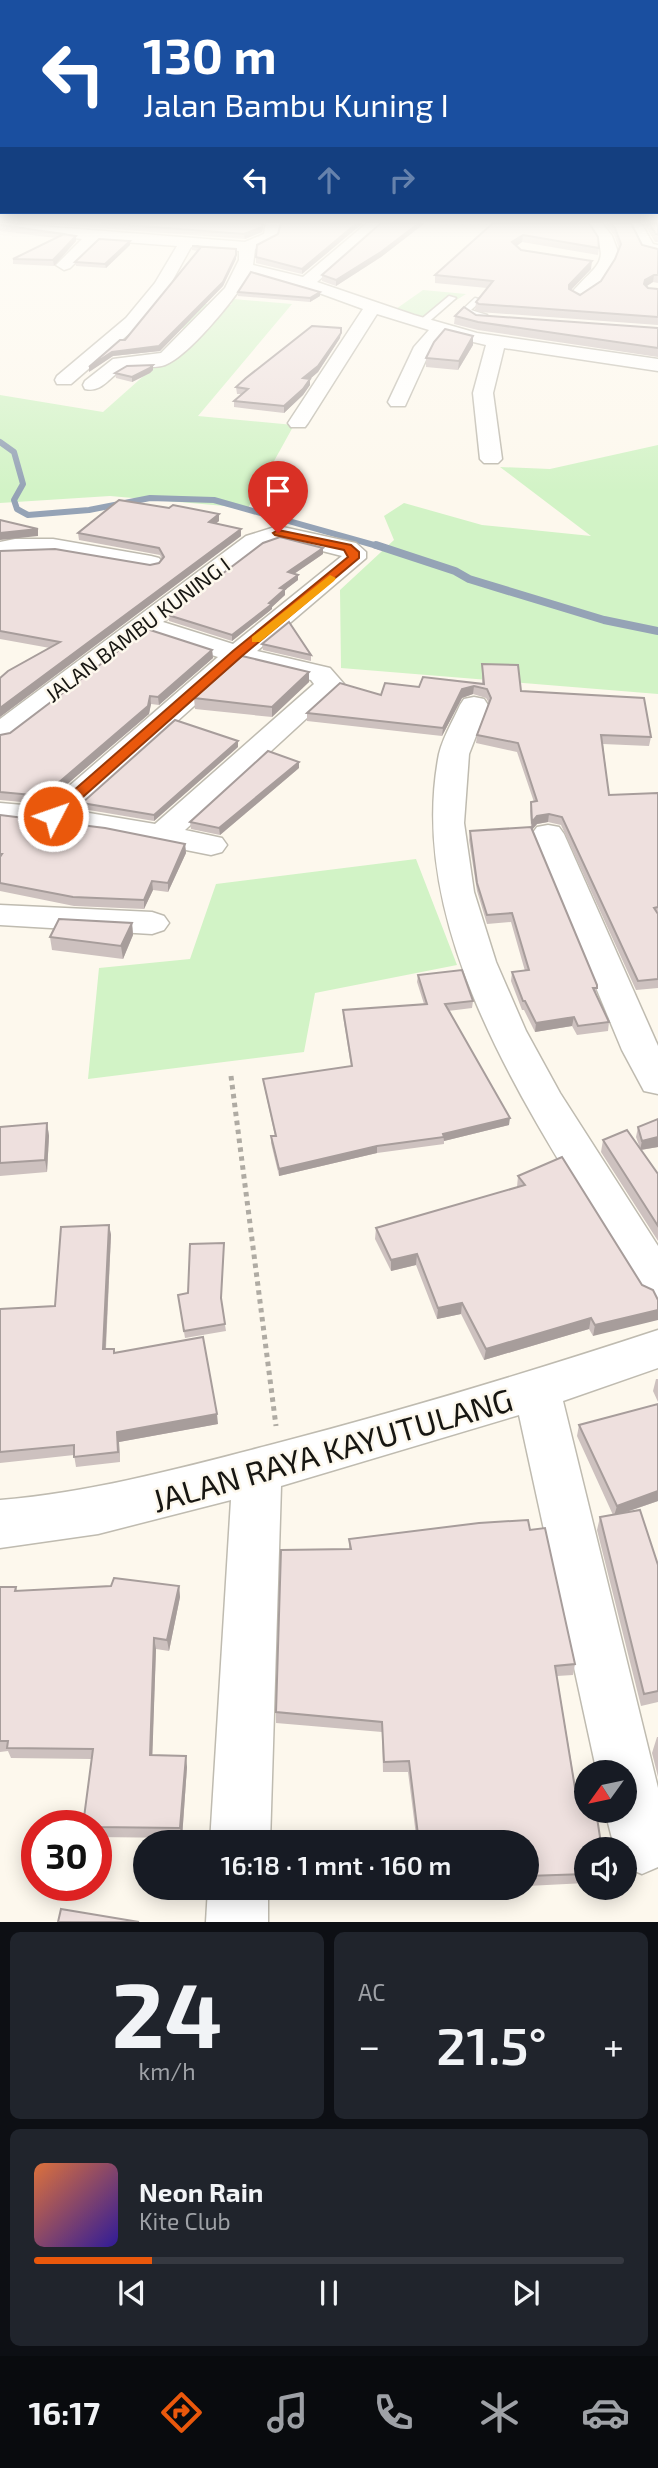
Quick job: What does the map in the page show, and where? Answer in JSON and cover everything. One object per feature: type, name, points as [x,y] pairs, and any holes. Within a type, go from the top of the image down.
[{"type":"street","points":[[64,380],[140,313]]},
{"type":"street","points":[[92,384],[118,363],[159,361],[167,357],[214,313]]},
{"type":"street","points":[[298,423],[369,313]]},
{"type":"street","points":[[390,313],[440,329],[496,342],[658,365]]},
{"type":"street","points":[[398,402],[423,347],[440,329]]},
{"type":"street","points":[[491,458],[483,393],[496,342]]},
{"type":"street","name":"JALAN BAMBU KUNING I","points":[[0,733],[142,624],[263,536],[278,533],[348,548],[354,552],[354,558],[237,654]]},
{"type":"street","points":[[0,549],[15,545],[43,546],[151,563]]},
{"type":"street","points":[[142,624],[237,654],[320,674],[330,684],[162,834]]},
{"type":"street","points":[[53,816],[237,654]]},
{"type":"street","points":[[474,705],[454,751],[447,822],[460,901],[469,932],[492,998],[528,1069],[658,1282]]},
{"type":"street","points":[[0,812],[53,816],[211,845]]},
{"type":"street","points":[[548,834],[641,1050],[658,1081]]},
{"type":"street","points":[[0,915],[152,923]]},
{"type":"street","name":"JALAN RAYA KAYUTULANG","points":[[0,1524],[49,1521],[131,1506],[537,1391],[658,1349]]},
{"type":"street","points":[[537,1391],[642,1844]]},
{"type":"street","points":[[241,1830],[270,1468]]},
{"type":"street","points":[[237,1922],[238,1900]]},
{"type":"lane","points":[[422,323],[435,313]]},
{"type":"lane","points":[[467,313],[476,317],[498,319]]},
{"type":"path","points":[[231,1076],[270,1468]]},
{"type":"green space","points":[[144,313],[285,313],[198,416],[294,425],[248,508],[110,496],[0,503],[0,395],[103,412],[157,364],[202,330],[132,324]]},
{"type":"green space","points":[[407,313],[436,313],[426,319]]},
{"type":"green space","points":[[658,445],[658,694],[341,668],[340,590],[394,540],[384,516],[404,503],[482,525],[591,536],[500,467],[550,469]]},
{"type":"green space","points":[[416,859],[457,965],[315,993],[304,1052],[88,1079],[99,968],[190,959],[216,884]]},
{"type":"building","points":[[147,313],[192,313],[159,346],[112,352],[89,367],[120,340],[125,340]]},
{"type":"building","points":[[458,313],[473,313],[658,328],[658,348],[478,322],[455,316]]},
{"type":"building","points":[[599,313],[658,313],[658,317]]},
{"type":"building","points":[[312,326],[341,328],[341,333],[318,366],[303,378],[310,379],[303,389],[284,406],[234,401],[248,389],[236,387]]},
{"type":"building","points":[[445,329],[473,336],[459,361],[426,358]]},
{"type":"building","points":[[153,365],[132,377],[115,373],[127,366]]},
{"type":"building","points":[[119,500],[169,508],[173,505],[219,514],[209,522],[241,529],[0,708],[0,678],[60,642],[0,631],[0,551],[55,549],[150,565],[159,563],[164,557],[159,548],[78,533]]},
{"type":"building","points":[[0,520],[38,529],[0,533]]},
{"type":"building","points":[[280,537],[323,548],[288,572],[298,575],[280,588],[285,589],[269,603],[272,604],[232,635],[168,615],[263,543]]},
{"type":"building","points":[[289,622],[311,655],[262,644]]},
{"type":"building","points":[[147,629],[212,650],[158,697],[150,696],[148,706],[43,796],[0,792],[0,735],[10,733]]},
{"type":"building","points":[[242,656],[309,672],[272,707],[194,698]]},
{"type":"building","points":[[482,664],[518,665],[521,691],[644,698],[651,737],[601,735],[609,795],[658,793],[658,907],[654,908],[658,914],[658,979],[638,981],[562,817],[549,814],[537,816],[532,822],[531,802],[537,801],[518,743],[477,735],[491,698],[487,689],[474,686],[462,689],[443,728],[307,713],[340,683],[381,695],[385,683],[419,687],[423,677],[484,684]]},
{"type":"building","points":[[175,720],[238,741],[154,815],[82,803]]},
{"type":"building","points":[[268,751],[299,762],[219,828],[190,822]]},
{"type":"building","points":[[0,815],[105,828],[185,844],[168,883],[152,881],[144,900],[73,897],[0,883]]},
{"type":"building","points":[[531,827],[597,985],[597,988],[593,988],[609,1022],[578,1026],[574,1017],[536,1023],[523,1001],[512,972],[529,970],[512,913],[487,915],[477,883],[470,831]]},
{"type":"building","points":[[59,919],[132,923],[121,946],[50,937]]},
{"type":"building","points":[[462,970],[473,1001],[445,1004],[510,1118],[443,1134],[444,1137],[377,1146],[279,1169],[271,1136],[276,1136],[263,1079],[352,1066],[343,1010],[427,1004],[418,975]]},
{"type":"building","points":[[658,1119],[658,1137],[642,1141],[638,1127]]},
{"type":"building","points":[[47,1123],[45,1160],[0,1163],[0,1127]]},
{"type":"building","points":[[627,1130],[658,1174],[658,1226],[603,1140]]},
{"type":"building","points":[[562,1157],[642,1285],[653,1290],[658,1300],[658,1310],[595,1325],[591,1318],[486,1349],[462,1303],[438,1308],[417,1254],[391,1260],[376,1228],[525,1185],[518,1176]]},
{"type":"building","points":[[109,1225],[103,1349],[114,1349],[114,1353],[203,1337],[217,1414],[117,1432],[118,1452],[74,1457],[74,1445],[0,1452],[0,1309],[55,1306],[61,1227]]},
{"type":"building","points":[[224,1243],[221,1298],[225,1324],[184,1331],[178,1295],[188,1293],[190,1244]]},
{"type":"building","points":[[658,1404],[658,1491],[617,1506],[579,1425]]},
{"type":"building","points":[[640,1510],[658,1565],[658,1691],[644,1694],[600,1517]]},
{"type":"building","points":[[528,1520],[530,1530],[545,1528],[575,1664],[555,1666],[574,1782],[574,1824],[598,1824],[600,1837],[574,1837],[574,1874],[539,1876],[539,1830],[417,1830],[409,1761],[384,1762],[382,1722],[276,1712],[281,1550],[351,1549],[349,1539],[479,1523]]},
{"type":"building","points":[[114,1578],[179,1586],[167,1640],[154,1638],[150,1755],[186,1756],[180,1828],[112,1827],[112,1810],[85,1810],[93,1749],[7,1748],[8,1741],[0,1741],[0,1587],[16,1587],[15,1591],[111,1586]]},
{"type":"building","points":[[61,1909],[139,1922],[58,1922]]},
{"type":"waterway","points":[[0,442],[14,452],[23,484],[14,500],[17,509],[28,515],[89,510],[150,498],[214,500],[381,547]]},
{"type":"waterway","points":[[376,545],[455,571],[469,579],[604,620],[658,631]]},
{"type":"slow traffic","points":[[256,639],[330,578]]},
{"type":"route","points":[[53,816],[237,654],[354,558],[354,552],[348,548],[278,533]]}]
